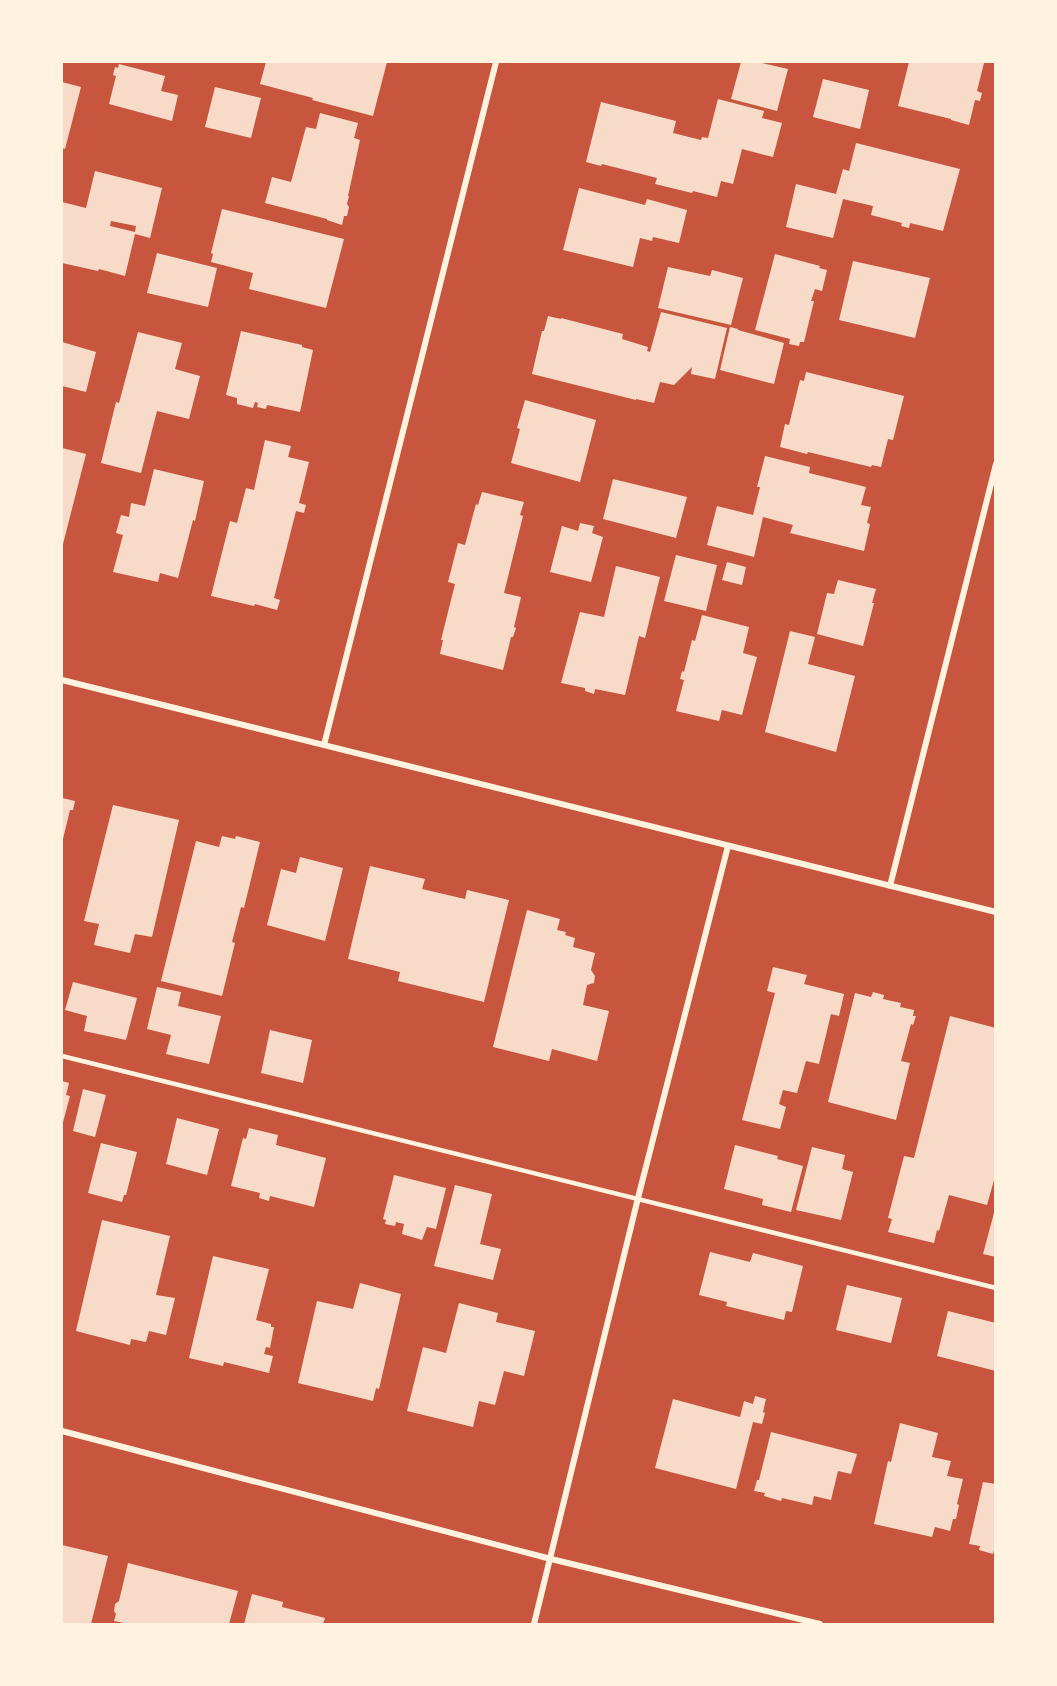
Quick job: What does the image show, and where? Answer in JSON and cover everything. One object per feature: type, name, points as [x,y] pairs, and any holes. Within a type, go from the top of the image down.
[{"type":"street","points":[[324,745],[496,62]]},
{"type":"street","points":[[890,886],[996,464]]},
{"type":"street","points":[[62,680],[996,912]]},
{"type":"street","points":[[534,1624],[638,1198],[728,846]]},
{"type":"street","points":[[62,1431],[550,1559],[820,1624]]},
{"type":"lane","points":[[62,1056],[996,1288]]},
{"type":"building","points":[[266,62],[387,62],[373,116],[260,84]]},
{"type":"building","points":[[741,62],[758,62],[788,69],[777,111],[731,99]]},
{"type":"building","points":[[909,62],[984,63],[977,91],[982,93],[980,101],[975,100],[969,125],[898,106]]},
{"type":"building","points":[[119,64],[165,76],[161,91],[178,95],[172,121],[109,104],[116,76],[113,75],[115,67],[118,68]]},
{"type":"building","points":[[823,79],[869,90],[860,129],[813,117]]},
{"type":"building","points":[[62,82],[81,87],[65,149],[62,148]]},
{"type":"building","points":[[215,87],[261,98],[251,138],[205,127]]},
{"type":"building","points":[[718,99],[764,111],[762,118],[782,123],[773,157],[742,149],[733,184],[721,181],[717,197],[655,184],[657,178],[586,162],[601,102],[676,121],[673,133],[701,140],[702,137],[708,138]]},
{"type":"building","points":[[320,113],[358,123],[354,138],[360,140],[348,196],[349,207],[342,225],[265,203],[272,177],[291,182],[306,127],[316,129]]},
{"type":"building","points":[[856,143],[960,169],[943,231],[910,223],[909,228],[901,226],[902,223],[871,215],[873,206],[843,199],[833,238],[786,227],[796,184],[836,194],[843,169],[849,171]]},
{"type":"building","points":[[95,171],[162,188],[150,238],[135,234],[125,276],[62,263],[62,202],[86,208]],"holes":[[[111,221],[136,226],[135,232],[110,226]]]},
{"type":"building","points":[[579,188],[645,205],[647,199],[687,210],[679,243],[653,237],[652,241],[640,238],[633,267],[563,250]]},
{"type":"building","points":[[222,209],[344,239],[326,308],[249,289],[253,273],[211,262],[213,254],[211,253]]},
{"type":"building","points":[[157,253],[217,268],[208,307],[147,293]]},
{"type":"building","points":[[775,254],[827,270],[822,291],[815,289],[804,342],[800,342],[799,346],[789,344],[790,339],[755,330]]},
{"type":"building","points":[[853,261],[930,278],[915,338],[839,320]]},
{"type":"building","points":[[668,267],[710,276],[712,270],[743,278],[731,325],[658,308]]},
{"type":"building","points":[[661,312],[727,328],[715,379],[691,374],[692,367],[674,385],[660,382],[654,403],[532,374],[548,316],[623,334],[622,339],[648,347],[647,351],[650,352]]},
{"type":"building","points":[[730,327],[784,343],[774,384],[720,370]]},
{"type":"building","points":[[241,331],[302,345],[302,347],[313,350],[300,412],[267,405],[266,409],[257,407],[258,403],[255,402],[253,408],[237,404],[237,398],[226,395]]},
{"type":"building","points":[[138,332],[182,343],[175,369],[200,376],[189,419],[157,411],[141,473],[101,463],[116,402],[119,403]]},
{"type":"building","points":[[62,342],[96,352],[86,392],[62,386]]},
{"type":"building","points":[[806,372],[904,396],[893,440],[888,439],[881,467],[872,465],[871,467],[780,447],[785,424],[789,425],[800,380],[804,381]]},
{"type":"building","points":[[525,400],[596,420],[580,482],[511,463]]},
{"type":"building","points":[[265,440],[291,446],[288,457],[309,462],[299,503],[306,505],[304,513],[296,511],[274,598],[280,600],[277,610],[211,596],[230,521],[237,523],[246,488],[254,490]]},
{"type":"building","points":[[62,448],[86,454],[62,548]]},
{"type":"building","points":[[765,456],[810,467],[809,473],[866,487],[861,505],[871,507],[864,551],[790,533],[793,525],[763,517],[754,557],[707,545],[717,506],[753,515]]},
{"type":"building","points":[[154,469],[204,481],[178,578],[160,573],[158,582],[113,572],[123,535],[116,533],[121,515],[129,517],[131,503],[145,506]]},
{"type":"building","points":[[613,479],[687,497],[676,538],[603,519]]},
{"type":"building","points":[[482,492],[524,502],[520,515],[523,516],[504,593],[521,597],[514,627],[516,628],[511,637],[503,670],[440,654],[443,640],[441,640],[455,584],[448,582],[458,543],[465,545],[476,504],[478,505]]},
{"type":"building","points":[[580,523],[594,526],[592,533],[603,537],[591,582],[550,572],[562,526],[578,531]]},
{"type":"building","points":[[676,555],[717,565],[706,611],[664,601]]},
{"type":"building","points":[[727,562],[746,567],[742,585],[722,580]]},
{"type":"building","points":[[616,566],[660,577],[645,638],[639,636],[625,695],[595,689],[594,694],[585,691],[585,688],[561,683],[580,612],[604,617]]},
{"type":"building","points":[[838,580],[876,589],[863,646],[817,634],[827,593],[834,594]]},
{"type":"building","points":[[702,615],[749,627],[743,653],[757,657],[742,715],[722,710],[719,721],[676,711],[684,680],[680,679],[682,671],[684,672],[692,640],[695,641]]},
{"type":"building","points":[[790,631],[815,637],[808,664],[855,676],[836,752],[765,732]]},
{"type":"building","points":[[62,798],[75,801],[73,810],[70,810],[62,843]]},
{"type":"building","points":[[113,805],[179,820],[152,937],[135,934],[130,953],[94,945],[99,924],[84,921]]},
{"type":"building","points":[[222,836],[235,839],[236,836],[260,842],[244,908],[241,907],[232,942],[235,943],[222,996],[161,981],[196,841],[219,847]]},
{"type":"building","points":[[300,857],[343,868],[325,941],[267,925],[281,869],[296,873]]},
{"type":"building","points":[[370,866],[425,879],[422,889],[465,899],[467,890],[509,900],[484,1002],[398,981],[400,972],[348,959]]},
{"type":"building","points":[[527,910],[560,919],[557,930],[566,932],[565,935],[575,938],[573,947],[595,953],[591,970],[595,976],[594,983],[587,985],[583,1005],[609,1011],[597,1061],[552,1049],[549,1061],[493,1047]]},
{"type":"building","points":[[773,967],[807,975],[804,984],[844,994],[839,1016],[831,1014],[819,1064],[806,1061],[797,1093],[783,1090],[779,1104],[786,1107],[780,1129],[742,1120],[775,993],[767,991]]},
{"type":"building","points":[[73,982],[137,998],[126,1040],[84,1031],[87,1016],[65,1010]]},
{"type":"building","points":[[157,987],[181,992],[178,1006],[221,1016],[209,1064],[166,1054],[171,1035],[147,1029]]},
{"type":"building","points":[[873,992],[884,995],[883,999],[901,1003],[900,1007],[914,1010],[913,1016],[916,1016],[913,1025],[911,1024],[901,1061],[910,1063],[896,1120],[828,1102],[855,993],[871,997]]},
{"type":"building","points":[[950,1016],[996,1028],[996,1173],[987,1205],[949,1195],[934,1243],[888,1232],[892,1219],[888,1218],[904,1156],[914,1158]]},
{"type":"building","points":[[270,1030],[312,1040],[303,1083],[261,1073]]},
{"type":"building","points":[[62,1081],[69,1083],[66,1095],[70,1096],[62,1126]]},
{"type":"building","points":[[83,1089],[106,1095],[95,1137],[73,1131]]},
{"type":"building","points":[[177,1118],[219,1129],[207,1175],[166,1164]]},
{"type":"building","points":[[249,1128],[278,1135],[276,1145],[326,1158],[314,1207],[270,1196],[269,1201],[259,1198],[260,1193],[231,1186],[243,1138],[246,1139]]},
{"type":"building","points":[[101,1143],[137,1152],[126,1195],[122,1202],[88,1193]]},
{"type":"building","points":[[735,1145],[778,1156],[777,1159],[803,1166],[791,1212],[762,1205],[763,1199],[724,1189]]},
{"type":"building","points":[[812,1147],[845,1155],[842,1169],[853,1172],[841,1220],[796,1210]]},
{"type":"building","points":[[394,1175],[446,1188],[436,1229],[427,1227],[422,1240],[402,1234],[404,1224],[396,1222],[395,1226],[385,1224],[386,1220],[383,1219]]},
{"type":"building","points":[[455,1185],[492,1194],[480,1244],[501,1249],[493,1280],[434,1266]]},
{"type":"building","points":[[996,1209],[996,1257],[983,1254]]},
{"type":"building","points":[[102,1220],[170,1236],[156,1295],[175,1298],[166,1335],[149,1331],[146,1342],[131,1339],[130,1345],[76,1331]]},
{"type":"building","points":[[710,1252],[750,1262],[753,1253],[803,1266],[792,1312],[786,1311],[784,1320],[726,1306],[727,1302],[699,1295]]},
{"type":"building","points":[[213,1256],[269,1269],[256,1320],[274,1327],[270,1348],[266,1347],[264,1354],[273,1356],[269,1373],[224,1362],[223,1366],[189,1358]]},
{"type":"building","points":[[360,1283],[401,1294],[379,1389],[376,1388],[373,1401],[298,1383],[317,1301],[353,1309]]},
{"type":"building","points":[[847,1285],[902,1298],[891,1343],[836,1330]]},
{"type":"building","points":[[459,1303],[498,1313],[496,1322],[535,1331],[524,1376],[504,1371],[495,1405],[479,1401],[473,1427],[407,1411],[423,1347],[446,1353]]},
{"type":"building","points":[[948,1311],[996,1323],[996,1371],[937,1356]]},
{"type":"building","points":[[755,1396],[766,1399],[763,1412],[765,1413],[762,1424],[753,1422],[736,1489],[655,1468],[673,1399],[740,1417],[744,1401],[753,1404]]},
{"type":"building","points":[[900,1423],[938,1433],[932,1457],[951,1461],[947,1476],[963,1479],[956,1519],[953,1519],[950,1531],[935,1527],[932,1537],[874,1524],[888,1461],[891,1462]]},
{"type":"building","points":[[771,1432],[857,1454],[851,1474],[838,1471],[831,1500],[814,1496],[812,1505],[782,1498],[781,1501],[764,1496],[765,1493],[754,1491]]},
{"type":"building","points":[[983,1482],[996,1484],[996,1551],[994,1550],[993,1554],[979,1550],[980,1546],[969,1544]]},
{"type":"building","points":[[62,1545],[108,1556],[91,1624],[62,1624]]},
{"type":"building","points":[[128,1563],[238,1591],[229,1624],[129,1624],[114,1621],[115,1604],[119,1601]]},
{"type":"building","points":[[252,1594],[283,1602],[282,1607],[325,1618],[323,1624],[244,1624]]}]
